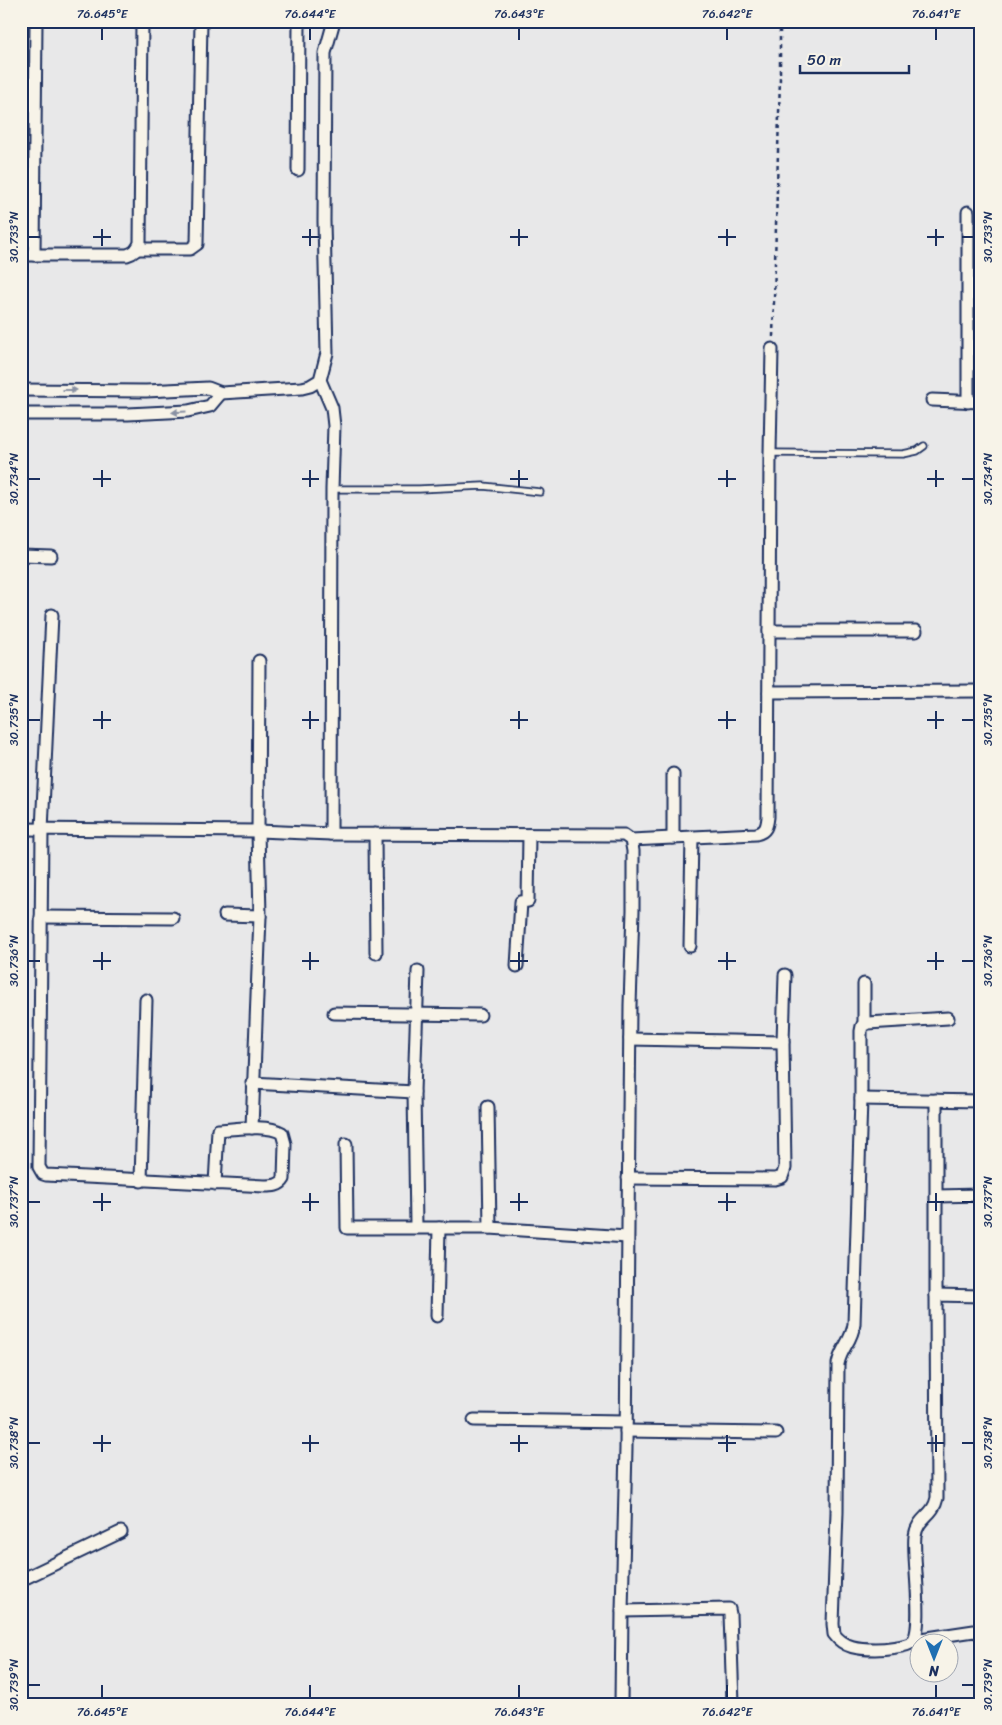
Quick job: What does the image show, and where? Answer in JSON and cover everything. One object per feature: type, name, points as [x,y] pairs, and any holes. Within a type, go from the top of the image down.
[{"type":"street","points":[[34,255],[36,21]]},
{"type":"street","points":[[21,255],[127,255],[137,249],[140,243],[142,21]]},
{"type":"street","points":[[137,249],[190,249],[197,244],[201,21]]},
{"type":"street","points":[[298,170],[299,21]]},
{"type":"street","points":[[331,834],[332,489],[334,444],[333,414],[330,401],[320,380],[327,353],[324,221],[325,53],[334,21]]},
{"type":"street","points":[[968,212],[968,402]]},
{"type":"street","points":[[21,829],[258,831],[331,834],[624,835],[631,840],[761,833],[765,830],[768,817],[772,349]]},
{"type":"street","points":[[21,390],[208,388],[221,393],[302,388],[320,380]]},
{"type":"street","points":[[21,414],[128,414],[188,411],[210,406],[221,393]]},
{"type":"street","points":[[932,400],[981,402]]},
{"type":"street","points":[[21,555],[51,556]]},
{"type":"street","points":[[52,615],[42,830],[40,1170],[46,1176],[141,1181],[215,1184],[265,1186],[272,1186],[282,1182],[285,1165],[285,1144],[282,1134],[272,1129],[218,1130],[215,1184]]},
{"type":"street","points":[[769,631],[916,631]]},
{"type":"street","points":[[252,1128],[252,1083],[260,916],[258,831],[259,661]]},
{"type":"street","points":[[769,692],[981,691]]},
{"type":"street","points":[[673,774],[673,838]]},
{"type":"street","points":[[375,834],[376,953]]},
{"type":"street","points":[[517,966],[521,902],[528,901],[529,835]]},
{"type":"street","points":[[690,946],[692,837]]},
{"type":"street","points":[[622,1704],[630,1005],[633,910],[633,851],[631,840]]},
{"type":"street","points":[[224,915],[260,916]]},
{"type":"street","points":[[41,917],[173,918]]},
{"type":"street","points":[[416,1227],[414,1092],[418,971]]},
{"type":"street","points":[[628,1178],[775,1179],[782,1177],[785,1168],[783,1042],[785,975]]},
{"type":"street","points":[[864,984],[864,1024],[861,1031],[861,1099],[854,1324],[851,1338],[841,1353],[838,1364],[837,1512],[833,1596],[834,1634],[845,1644],[867,1649],[881,1649],[910,1643]]},
{"type":"street","points":[[141,1181],[146,1000]]},
{"type":"street","points":[[334,1013],[480,1015]]},
{"type":"street","points":[[864,1024],[948,1018]]},
{"type":"street","points":[[630,1039],[783,1042]]},
{"type":"street","points":[[252,1083],[414,1092]]},
{"type":"street","points":[[861,1099],[981,1101]]},
{"type":"street","points":[[916,1632],[917,1588],[914,1538],[918,1524],[934,1508],[937,1498],[936,1100]]},
{"type":"street","points":[[488,1107],[490,1228]]},
{"type":"street","points":[[346,1144],[347,1228],[490,1228],[627,1238]]},
{"type":"street","points":[[936,1196],[981,1195]]},
{"type":"street","points":[[438,1316],[439,1228]]},
{"type":"street","points":[[936,1295],[981,1296]]},
{"type":"street","points":[[474,1420],[776,1433]]},
{"type":"street","points":[[21,1580],[121,1532]]},
{"type":"street","points":[[622,1611],[729,1609],[733,1704]]},
{"type":"street","points":[[960,1633],[974,1631],[981,1634]]},
{"type":"lane","points":[[770,453],[898,454],[912,452],[924,446]]},
{"type":"lane","points":[[332,489],[419,489],[482,486],[540,492]]},
{"type":"path","points":[[772,349],[780,21]]}]
